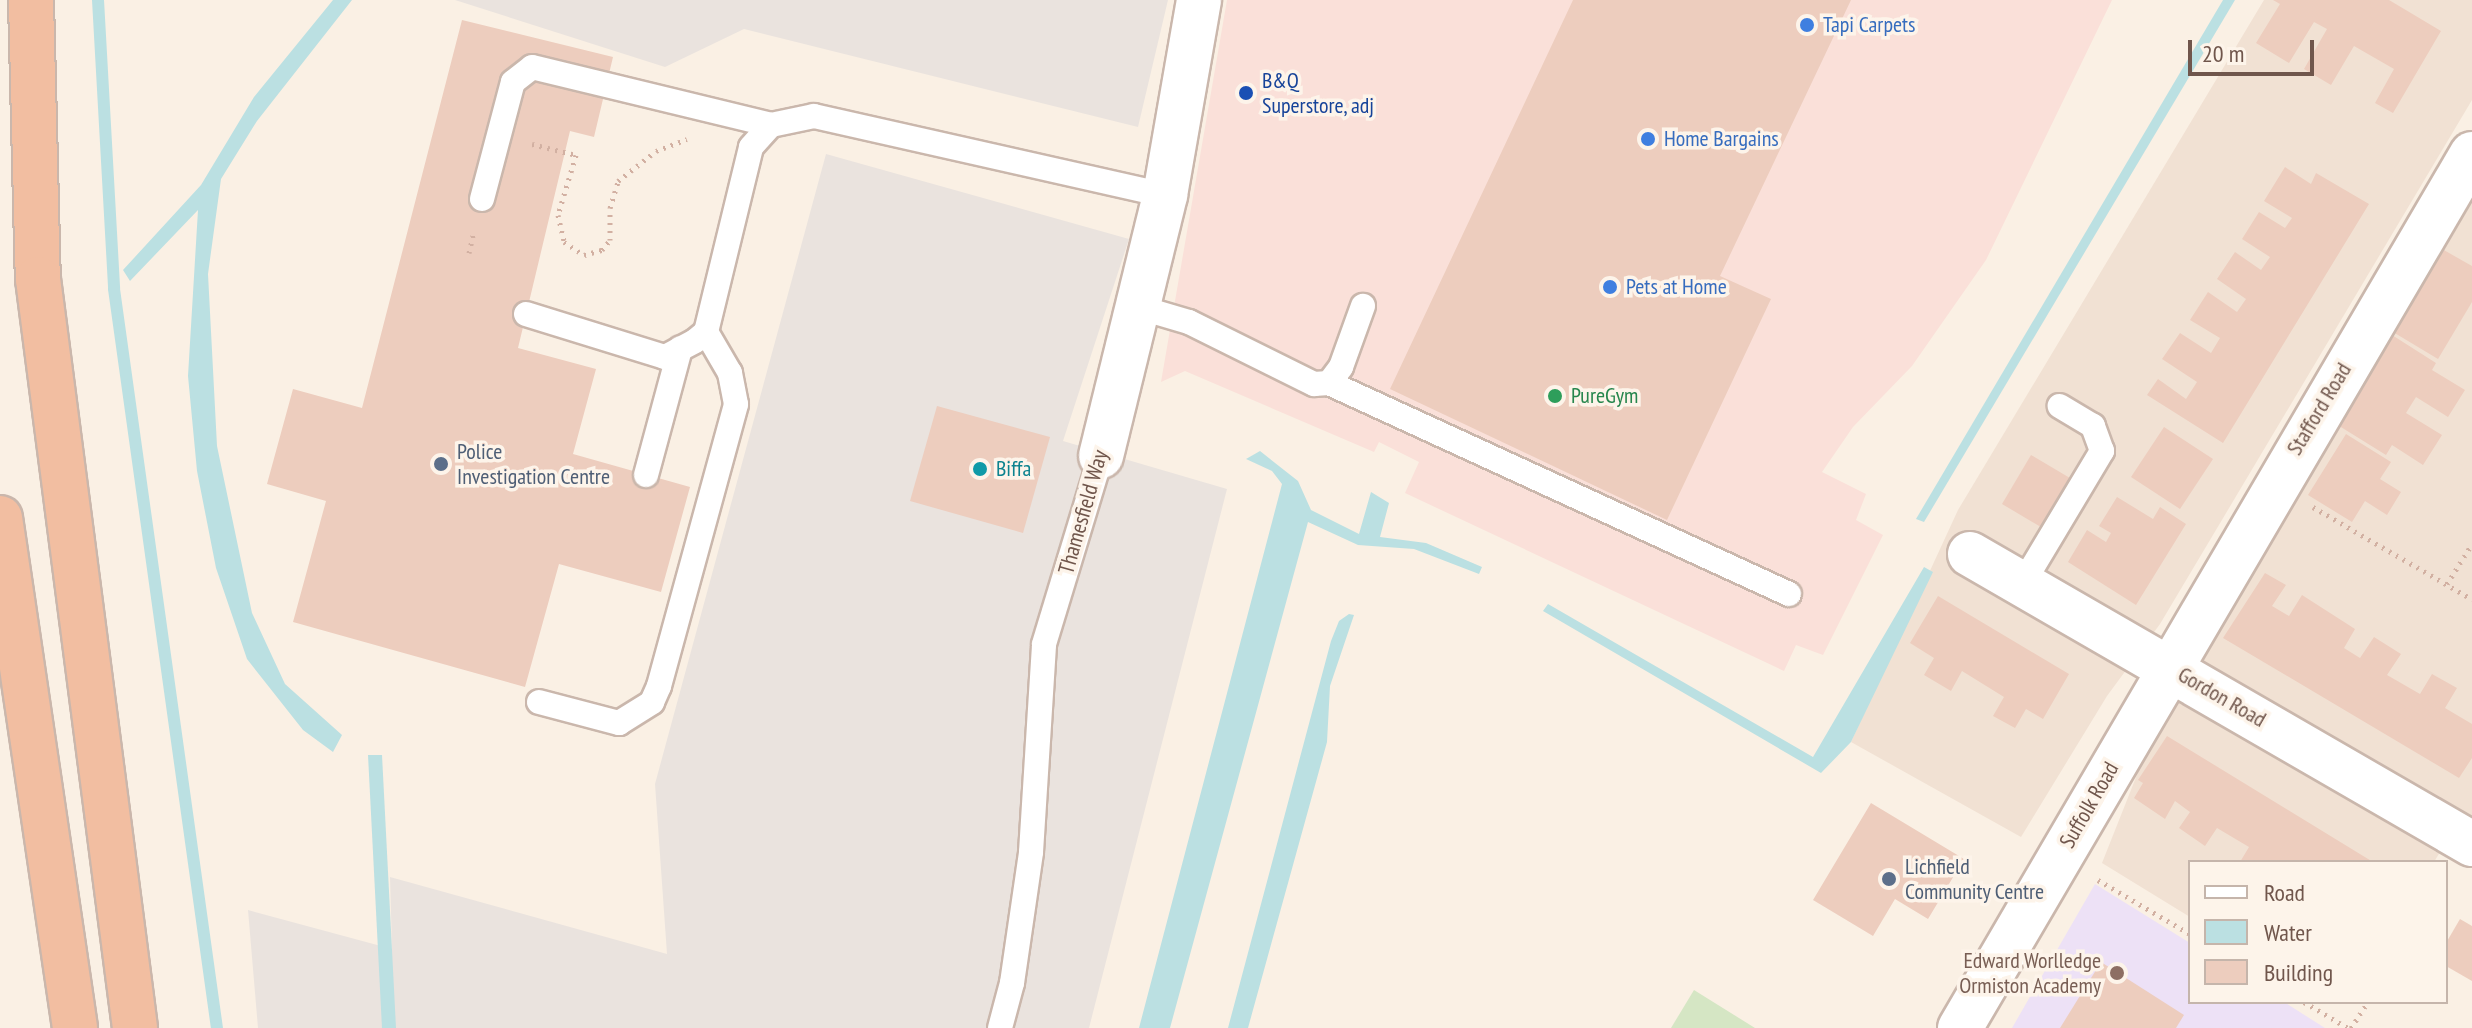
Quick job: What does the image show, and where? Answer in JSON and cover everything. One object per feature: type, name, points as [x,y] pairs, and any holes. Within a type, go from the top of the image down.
[{"type":"highway","points":[[31,0],[38,279],[135,1028]]},
{"type":"highway","points":[[0,518],[75,1028]]},
{"type":"street","name":"Thamesfield Way","points":[[1101,456],[1165,195],[1199,0]]},
{"type":"street","name":"Stafford Road","points":[[2169,665],[2472,154]]},
{"type":"street","name":"Gordon Road","points":[[1970,554],[2169,665],[2472,844]]},
{"type":"street","name":"Suffolk Road","points":[[1960,1028],[2169,665]]},
{"type":"lane","points":[[482,199],[513,82],[527,69],[771,125],[814,116],[1165,195]]},
{"type":"lane","points":[[526,314],[665,357],[706,332],[751,147],[771,125]]},
{"type":"lane","points":[[1329,383],[1341,367],[1363,306]]},
{"type":"lane","points":[[1138,307],[1189,322],[1314,384],[1329,383],[1789,594]]},
{"type":"lane","points":[[539,702],[619,723],[652,702],[736,404],[730,373],[706,332]]},
{"type":"lane","points":[[646,475],[680,349]]},
{"type":"lane","points":[[2023,583],[2102,451],[2093,426],[2060,406]]},
{"type":"lane","name":"Thamesfield Way","points":[[1000,1028],[1012,983],[1031,852],[1044,644],[1101,456]]},
{"type":"path","points":[[499,136],[576,155],[558,215],[564,242],[584,255],[602,250],[610,240],[610,208],[618,181],[656,151],[680,144],[717,112]]},
{"type":"path","points":[[2274,484],[2472,599]]},
{"type":"path","points":[[2447,584],[2472,544]]},
{"type":"path","points":[[2059,857],[2188,933]]},
{"type":"path","points":[[2308,1004],[2350,1028],[2367,1004]]},
{"type":"shaded area","points":[[455,0],[1168,0],[1138,127],[744,29],[665,67]]},
{"type":"shaded area","points":[[1227,0],[2112,0],[1986,260],[1912,366],[1853,427],[1822,472],[1866,494],[1856,520],[1883,535],[1823,655],[1796,645],[1784,671],[1405,493],[1419,462],[1379,442],[1374,452],[1185,371],[1161,382]]},
{"type":"shaded area","points":[[2264,0],[2472,0],[2472,100],[2160,624],[2107,696],[2021,837],[1851,742],[1958,510]]},
{"type":"shaded area","points":[[826,154],[1129,239],[1063,441],[1227,489],[1089,1028],[258,1028],[248,910],[392,949],[390,877],[667,954],[655,784]]},
{"type":"shaded area","points":[[2472,189],[2472,816],[2464,812],[2435,860],[2188,860],[2188,916],[2102,863],[2150,742]]},
{"type":"shaded area","name":"Edward Worlledge Ormiston Academy","points":[[2095,884],[2188,942],[2188,1004],[2287,1004],[2325,1028],[2012,1028]]},
{"type":"green space","points":[[1694,990],[1755,1028],[1671,1028]]},
{"type":"water","points":[[333,0],[352,0],[257,121],[221,179],[208,274],[217,446],[252,613],[285,684],[342,735],[333,752],[303,730],[247,659],[216,568],[197,471],[188,376],[198,210],[130,281],[123,270],[201,185],[254,97]]},
{"type":"water","points":[[2223,0],[2235,0],[1924,522],[1916,519]]},
{"type":"water","points":[[1260,451],[1298,481],[1311,510],[1359,534],[1371,492],[1389,503],[1380,537],[1426,543],[1482,567],[1479,574],[1414,549],[1358,545],[1308,522],[1170,1028],[1139,1028],[1282,484],[1272,471],[1246,459]]},
{"type":"water","points":[[1924,567],[1933,572],[1851,742],[1821,773],[1543,611],[1548,604],[1813,757]]},
{"type":"water","points":[[1349,614],[1354,615],[1330,686],[1327,742],[1248,1028],[1228,1028],[1331,641],[1339,621]]},
{"type":"water","points":[[368,755],[382,755],[396,1028],[382,1028]]},
{"type":"building","points":[[1573,0],[1851,0],[1720,276],[1771,299],[1667,520],[1390,389]]},
{"type":"building","points":[[2273,0],[2389,0],[2441,31],[2393,113],[2375,103],[2394,69],[2354,46],[2331,85],[2304,69],[2327,29],[2314,22],[2289,63],[2256,43],[2280,4]]},
{"type":"building","name":"Police Investigation Centre","points":[[462,20],[613,57],[594,137],[570,131],[518,348],[596,369],[573,454],[690,487],[661,592],[559,564],[525,687],[293,622],[326,501],[267,484],[293,389],[362,408]]},
{"type":"building","points":[[2285,167],[2311,184],[2316,173],[2369,204],[2223,443],[2147,395],[2158,379],[2186,399],[2197,382],[2162,359],[2180,333],[2211,353],[2220,338],[2190,320],[2208,292],[2237,312],[2246,299],[2217,279],[2235,252],[2261,270],[2270,257],[2242,239],[2259,212],[2285,228],[2292,218],[2264,201]]},
{"type":"building","points":[[2442,249],[2472,266],[2472,302],[2438,359],[2393,332]]},
{"type":"building","points":[[2392,335],[2436,363],[2432,370],[2465,390],[2448,417],[2416,397],[2406,413],[2442,435],[2423,465],[2392,445],[2386,455],[2336,424]]},
{"type":"building","name":"Biffa","points":[[937,406],[1050,437],[1023,533],[910,501]]},
{"type":"building","points":[[2164,427],[2213,459],[2180,509],[2131,477]]},
{"type":"building","points":[[2346,434],[2391,462],[2380,479],[2401,492],[2387,515],[2365,501],[2352,522],[2308,495]]},
{"type":"building","points":[[2031,455],[2075,481],[2046,530],[2002,504]]},
{"type":"building","points":[[2117,497],[2153,519],[2160,507],[2186,524],[2136,605],[2068,562],[2087,530],[2106,542],[2111,533],[2099,526]]},
{"type":"building","points":[[2265,573],[2286,585],[2272,606],[2289,616],[2302,595],[2355,629],[2344,648],[2360,658],[2374,637],[2401,654],[2387,675],[2420,694],[2432,674],[2457,688],[2445,708],[2472,724],[2472,758],[2459,778],[2223,638]]},
{"type":"building","points":[[1938,596],[2069,674],[2043,719],[2026,709],[2015,728],[1993,716],[2004,697],[1962,671],[1951,691],[1924,675],[1934,658],[1910,643]]},
{"type":"building","points":[[2167,736],[2370,860],[2241,860],[2249,847],[2217,828],[2205,846],[2179,828],[2190,812],[2175,801],[2165,819],[2134,798],[2143,783],[2138,780]]},
{"type":"building","name":"Lichfield Community Centre","points":[[1871,803],[1964,859],[1928,919],[1895,899],[1873,936],[1813,900]]},
{"type":"building","points":[[2460,919],[2472,926],[2472,981],[2448,967],[2448,940]]},
{"type":"building","points":[[2101,962],[2184,1015],[2176,1028],[2060,1028]]},
{"type":"waterway","points":[[98,0],[114,289],[217,1028]]},
{"type":"place","name":"Tapi Carpets","points":[[1807,25]]},
{"type":"place","name":"B&Q Superstore, adj","points":[[1246,93]]},
{"type":"place","name":"Home Bargains","points":[[1648,139]]},
{"type":"place","name":"Pets at Home","points":[[1610,287]]},
{"type":"place","name":"PureGym","points":[[1555,396]]},
{"type":"place","name":"Police Investigation Centre","points":[[441,464]]},
{"type":"place","name":"Biffa","points":[[980,469]]},
{"type":"place","name":"Lichfield Community Centre","points":[[1889,879]]},
{"type":"place","name":"Edward Worlledge Ormiston Academy","points":[[2117,973]]}]
